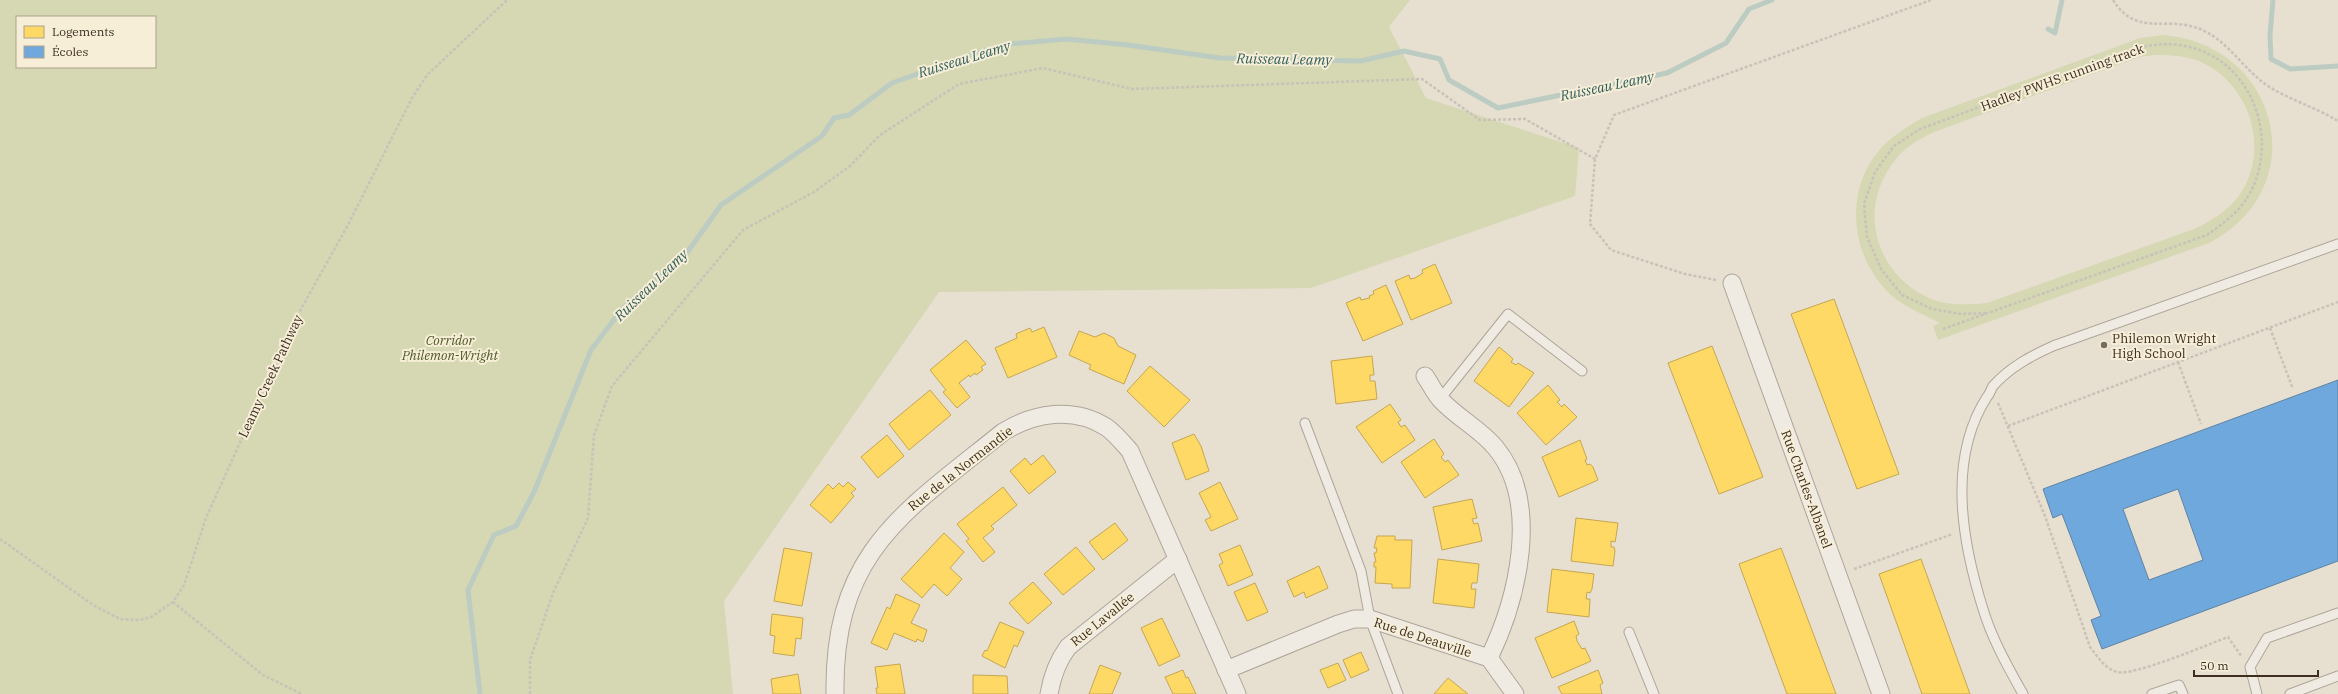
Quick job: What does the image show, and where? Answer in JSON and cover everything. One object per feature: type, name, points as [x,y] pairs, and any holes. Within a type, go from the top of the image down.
[{"type":"street","name":"Rue Charles-Albanel","points":[[1732,283],[1881,694]]},
{"type":"street","points":[[1425,376],[1440,399],[1495,447],[1514,483],[1520,506],[1521,529],[1515,592],[1506,619],[1489,658]]},
{"type":"street","name":"Rue de la Normandie","points":[[835,694],[836,650],[839,627],[853,583],[864,562],[906,510],[1003,432],[1019,422],[1056,414],[1074,415],[1090,419],[1107,428],[1130,451],[1237,694]]},
{"type":"street","name":"Rue Lavallée","points":[[1049,694],[1051,678],[1058,661],[1068,647],[1178,560]]},
{"type":"street","name":"Rue de Deauville","points":[[1226,670],[1338,624],[1354,619],[1370,619],[1489,658],[1515,694]]},
{"type":"lane","points":[[2024,694],[2002,654],[1983,610],[1964,530],[1963,508],[1965,456],[1970,433],[1978,412],[1992,388],[2020,362],[2053,346],[2338,244]]},
{"type":"lane","points":[[1440,399],[1508,314],[1582,370]]},
{"type":"lane","points":[[1305,423],[1361,571],[1370,619],[1398,694]]},
{"type":"lane","points":[[2257,694],[2250,667],[2267,638],[2338,613]]},
{"type":"lane","points":[[1629,632],[1654,694]]},
{"type":"lane","points":[[2290,694],[2338,676]]},
{"type":"lane","points":[[2152,694],[2179,685],[2183,694]]},
{"type":"path","name":"Leamy Creek Pathway","points":[[0,539],[94,605],[120,619],[140,620],[152,617],[174,602],[184,584],[206,518],[296,318],[350,223],[412,98],[427,75],[507,0]]},
{"type":"path","points":[[1732,283],[1685,274],[1611,250],[1590,224],[1595,159],[1614,115],[1931,0]]},
{"type":"path","points":[[2113,0],[2133,21],[2187,25],[2208,33],[2225,45],[2257,78],[2270,87],[2338,121]]},
{"type":"path","name":"Hadley PWHS running track","points":[[1943,329],[1988,313],[2207,234],[2232,216],[2247,198],[2260,168],[2263,143],[2258,110],[2238,76],[2204,52],[2186,46],[2165,43],[2142,47],[1920,129],[1894,146],[1875,172],[1864,204],[1867,237],[1881,269],[1902,295],[1932,309],[1961,314],[1988,313]]},
{"type":"path","points":[[530,694],[530,660],[553,593],[588,518],[594,435],[612,386],[743,230],[814,192],[850,166],[880,135],[958,84],[1043,68],[1132,89],[1422,79],[1480,120],[1525,119],[1595,159]]},
{"type":"path","points":[[2008,426],[2338,302]]},
{"type":"path","points":[[2270,328],[2293,389]]},
{"type":"path","points":[[2178,362],[2201,424]]},
{"type":"path","points":[[1992,388],[2045,516],[2090,647],[2106,667],[2118,673],[2140,670],[2228,638],[2250,667]]},
{"type":"path","points":[[1838,574],[1964,530]]},
{"type":"path","points":[[174,602],[263,675],[302,694]]},
{"type":"green space","name":"Corridor Philemon-Wright","points":[[0,0],[1410,0],[1389,27],[1426,98],[1579,148],[1575,196],[1311,288],[939,292],[724,601],[733,694],[0,694]]},
{"type":"green space","points":[[2163,35],[2203,45],[2234,64],[2257,91],[2270,122],[2272,156],[2263,189],[2242,219],[2209,243],[1938,340],[1933,326],[1940,323],[1902,304],[1881,285],[1869,267],[1861,247],[1857,226],[1857,204],[1861,183],[1870,164],[1887,142],[1922,118],[2140,38]],"holes":[[[2155,55],[2187,58],[2205,64],[2222,75],[2235,89],[2245,106],[2252,124],[2254,143],[2253,162],[2248,180],[2238,197],[2223,212],[2194,229],[1987,303],[1956,304],[1934,300],[1909,286],[1895,272],[1884,256],[1877,238],[1875,219],[1876,200],[1882,181],[1893,163],[1906,148],[1934,132],[2139,57]]]},
{"type":"building: Logements","points":[[1435,264],[1452,303],[1411,320],[1395,281],[1409,275],[1410,279],[1415,278],[1423,273],[1422,270]]},
{"type":"building: Logements","points":[[1386,285],[1403,324],[1363,341],[1346,303],[1360,297],[1361,300],[1370,298],[1369,296],[1374,294],[1373,291]]},
{"type":"building: Logements","points":[[1834,299],[1899,474],[1857,489],[1791,314]]},
{"type":"building: Logements","points":[[1044,327],[1057,357],[1008,378],[995,348],[1017,338],[1016,334],[1030,328],[1032,332]]},
{"type":"building: Logements","points":[[1079,331],[1095,337],[1104,333],[1114,338],[1118,346],[1136,355],[1124,384],[1089,369],[1091,365],[1069,355]]},
{"type":"building: Logements","points":[[966,340],[986,364],[981,367],[983,370],[976,375],[975,373],[970,377],[969,375],[959,383],[970,397],[957,408],[943,392],[946,390],[930,370]]},
{"type":"building: Logements","points":[[1712,346],[1763,477],[1719,494],[1668,363]]},
{"type":"building: Logements","points":[[1499,347],[1513,359],[1511,362],[1516,365],[1518,363],[1534,373],[1509,407],[1474,381]]},
{"type":"building: Logements","points":[[1372,356],[1374,375],[1370,375],[1370,381],[1375,381],[1377,399],[1336,404],[1331,361]]},
{"type":"building: Logements","points":[[1150,366],[1190,400],[1164,427],[1127,391]]},
{"type":"building: Logements","points":[[1548,385],[1560,400],[1557,402],[1562,407],[1564,404],[1577,417],[1546,445],[1517,413]]},
{"type":"building: Logements","points":[[930,390],[951,415],[909,450],[889,424]]},
{"type":"building: Logements","points":[[1390,404],[1401,420],[1398,422],[1401,427],[1405,425],[1415,440],[1382,463],[1356,427]]},
{"type":"building: Logements","points":[[1194,434],[1201,446],[1209,471],[1186,480],[1172,443]]},
{"type":"building: Logements","points":[[887,435],[904,456],[878,478],[861,457]]},
{"type":"building: Logements","points":[[1434,439],[1444,454],[1441,457],[1445,462],[1448,460],[1459,475],[1425,498],[1401,462]]},
{"type":"building: Logements","points":[[1580,440],[1587,459],[1585,460],[1587,465],[1590,464],[1593,467],[1598,480],[1559,497],[1542,457]]},
{"type":"building: Logements","points":[[1043,455],[1056,472],[1029,494],[1010,471],[1025,458],[1031,465]]},
{"type":"building: Logements","points":[[848,482],[856,489],[851,493],[854,496],[831,523],[810,505],[828,484],[833,489],[839,483],[843,487]]},
{"type":"building: Logements","points":[[1220,482],[1238,519],[1211,531],[1205,520],[1211,517],[1199,493]]},
{"type":"building: Logements","points":[[1003,487],[1017,505],[991,526],[994,529],[983,538],[995,552],[983,562],[966,541],[969,539],[957,524]]},
{"type":"building: Logements","points":[[1472,499],[1477,518],[1472,519],[1474,524],[1478,523],[1482,541],[1442,550],[1433,507]]},
{"type":"building: Logements","points":[[1576,518],[1618,523],[1615,542],[1611,541],[1611,547],[1614,547],[1615,551],[1613,566],[1571,561]]},
{"type":"building: Logements","points":[[1115,523],[1128,540],[1103,560],[1089,542]]},
{"type":"building: Logements","points":[[944,533],[964,552],[950,568],[962,579],[947,596],[934,584],[922,598],[901,579]]},
{"type":"building: Logements","points":[[1377,536],[1395,536],[1395,540],[1412,540],[1410,588],[1392,588],[1392,584],[1375,583],[1376,567],[1374,567],[1374,562],[1376,562],[1374,553],[1376,553],[1377,548],[1374,548]]},
{"type":"building: Logements","points":[[1240,545],[1253,575],[1228,586],[1219,565],[1223,563],[1219,554]]},
{"type":"building: Logements","points":[[1076,547],[1095,569],[1063,595],[1044,574]]},
{"type":"building: Logements","points":[[784,548],[812,553],[802,606],[774,601]]},
{"type":"building: Logements","points":[[1781,548],[1836,694],[1787,694],[1739,564]]},
{"type":"building: Logements","points":[[1438,559],[1479,564],[1477,583],[1472,583],[1471,589],[1476,589],[1474,608],[1433,603]]},
{"type":"building: Logements","points":[[1921,559],[1970,694],[1922,694],[1879,574]]},
{"type":"building: Logements","points":[[1319,566],[1328,588],[1306,598],[1304,592],[1294,597],[1287,581]]},
{"type":"building: Logements","points":[[1552,569],[1594,574],[1592,589],[1590,593],[1587,592],[1586,599],[1590,599],[1589,617],[1547,612]]},
{"type":"building: Logements","points":[[1033,582],[1052,603],[1028,624],[1009,603]]},
{"type":"building: Logements","points":[[1255,583],[1268,612],[1247,621],[1234,592]]},
{"type":"building: Logements","points":[[896,594],[920,605],[911,623],[927,630],[923,642],[917,639],[916,642],[894,633],[887,650],[871,643],[887,607],[890,609]]},
{"type":"building: Logements","points":[[772,614],[803,618],[801,639],[796,638],[794,656],[773,653],[775,636],[770,635]]},
{"type":"building: Logements","points":[[1162,618],[1180,656],[1159,666],[1141,628]]},
{"type":"building: Logements","points":[[1574,621],[1579,634],[1576,636],[1577,641],[1582,649],[1585,648],[1591,661],[1552,678],[1535,638]]},
{"type":"building: Logements","points":[[1000,622],[1024,632],[1017,647],[1014,645],[1005,668],[982,656],[985,650],[987,651]]},
{"type":"building: Logements","points":[[1361,652],[1369,670],[1351,678],[1343,660]]},
{"type":"building: Logements","points":[[1338,663],[1346,680],[1328,688],[1320,670]]},
{"type":"building: Logements","points":[[900,664],[905,694],[877,694],[876,688],[878,688],[875,667]]},
{"type":"building: Logements","points":[[1100,665],[1121,673],[1112,694],[1089,694]]},
{"type":"building: Logements","points":[[1183,670],[1196,694],[1173,694],[1165,677]]},
{"type":"building: Logements","points":[[1598,670],[1603,683],[1600,685],[1602,694],[1562,694],[1558,687]]},
{"type":"building: Logements","points":[[798,674],[801,694],[773,694],[771,679]]},
{"type":"building: Logements","points":[[973,675],[1007,676],[1008,694],[973,694]]},
{"type":"building: Logements","points":[[1448,678],[1468,694],[1434,694]]},
{"type":"building: Écoles","points":[[2338,380],[2338,561],[2102,649],[2091,620],[2101,616],[2062,514],[2053,518],[2043,489]],"holes":[[[2178,489],[2203,560],[2149,580],[2123,509]]]},
{"type":"waterway","name":"Ruisseau Leamy","points":[[480,694],[468,590],[494,535],[516,526],[534,492],[591,350],[622,309],[684,257],[721,205],[822,136],[834,118],[849,115],[892,83],[976,53],[1009,44],[1066,39],[1128,45],[1220,58],[1361,61],[1404,51],[1440,59],[1449,80],[1498,108],[1667,73],[1726,43],[1749,9],[1772,0]]},
{"type":"waterway","name":"Ruisseau Leamy","points":[[2048,29],[2055,33],[2062,0]]},
{"type":"waterway","name":"Ruisseau Leamy","points":[[2273,0],[2270,35],[2271,59],[2290,69],[2338,66]]},
{"type":"place","name":"Philemon Wright High School","points":[[2104,345]]}]
